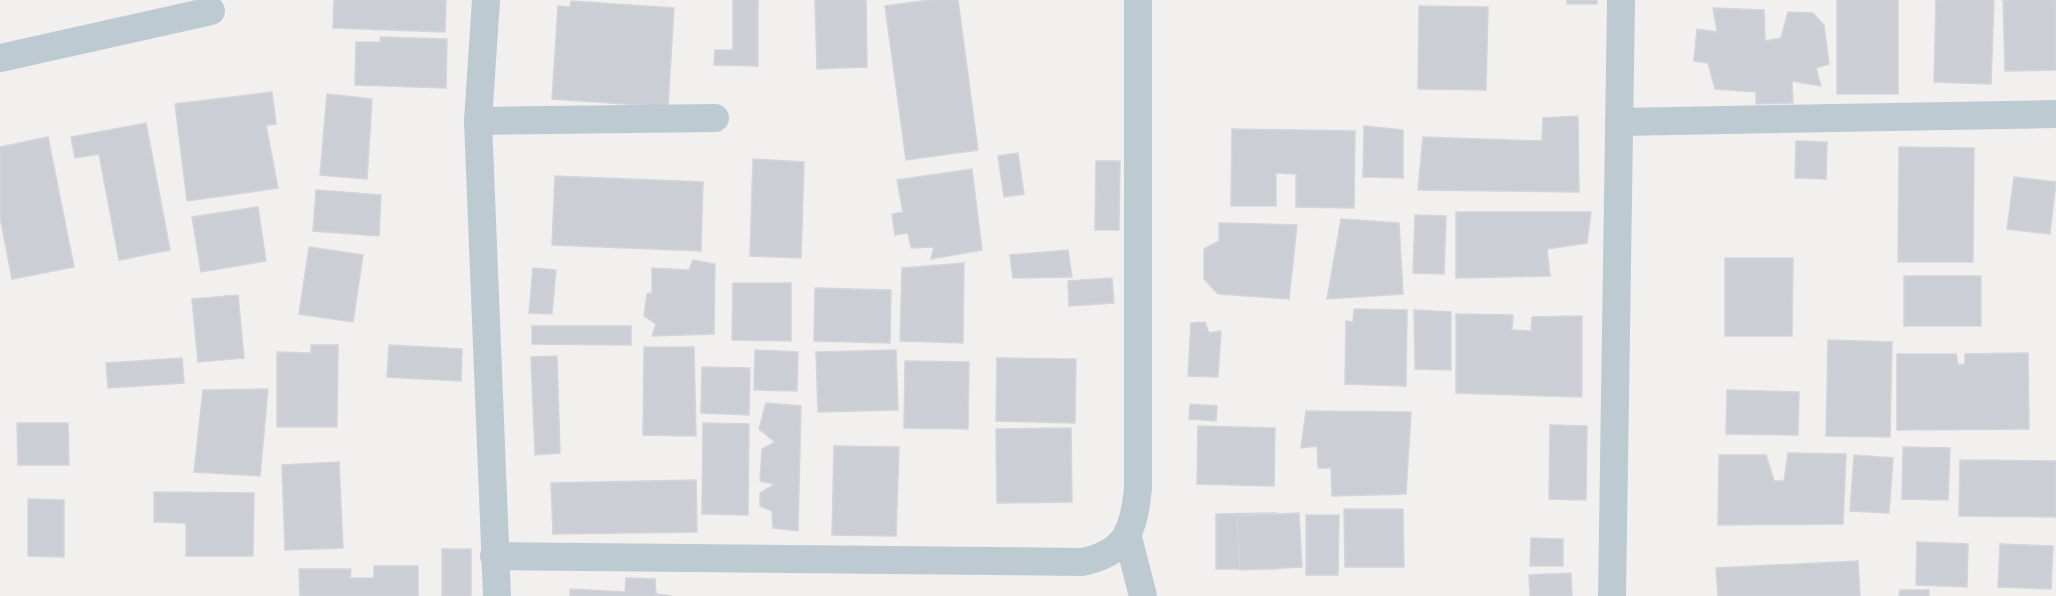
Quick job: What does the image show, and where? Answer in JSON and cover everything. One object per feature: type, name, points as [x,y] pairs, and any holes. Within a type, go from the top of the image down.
[{"type":"street","points":[[486,0],[478,121],[497,596]]},
{"type":"street","points":[[494,556],[1082,562],[1100,559],[1115,548],[1135,520],[1137,488],[1138,0]]},
{"type":"street","points":[[1612,596],[1621,0]]},
{"type":"street","points":[[0,58],[211,11]]},
{"type":"street","points":[[1619,122],[2056,114]]},
{"type":"street","points":[[478,121],[715,118]]},
{"type":"street","points":[[1127,534],[1143,596]]},
{"type":"building","points":[[334,0],[446,0],[445,32],[333,28]]},
{"type":"building","points":[[733,0],[758,0],[758,66],[714,65],[715,50],[733,50]]},
{"type":"building","points":[[815,0],[866,0],[867,67],[817,69]]},
{"type":"building","points":[[930,0],[958,0],[978,150],[906,160],[885,6]]},
{"type":"building","points":[[1567,0],[1597,0],[1597,4],[1567,4]]},
{"type":"building","points":[[1837,0],[1898,0],[1898,94],[1837,94]]},
{"type":"building","points":[[1936,0],[1994,0],[1991,84],[1934,82]]},
{"type":"building","points":[[2003,0],[2056,0],[2056,70],[2005,71]]},
{"type":"building","points":[[571,1],[674,8],[668,107],[552,99],[558,6],[570,7]]},
{"type":"building","points":[[1419,6],[1488,7],[1486,90],[1418,89]]},
{"type":"building","points":[[1713,8],[1764,10],[1765,41],[1781,38],[1788,12],[1813,13],[1824,25],[1829,64],[1816,68],[1821,86],[1792,81],[1793,103],[1756,104],[1756,92],[1715,89],[1708,63],[1694,61],[1697,29],[1717,32]]},
{"type":"building","points":[[380,37],[447,39],[446,88],[355,85],[356,42],[381,42]]},
{"type":"building","points":[[272,92],[276,124],[266,125],[278,188],[187,201],[175,104]]},
{"type":"building","points":[[327,94],[372,99],[367,179],[320,175]]},
{"type":"building","points":[[1578,116],[1579,192],[1418,190],[1423,137],[1542,141],[1543,118]]},
{"type":"building","points":[[146,123],[170,250],[119,260],[99,154],[75,158],[71,137]]},
{"type":"building","points":[[1364,126],[1403,130],[1403,178],[1363,177]]},
{"type":"building","points":[[1232,129],[1355,131],[1354,208],[1296,207],[1296,174],[1276,173],[1276,206],[1231,206]]},
{"type":"building","points":[[48,137],[74,267],[12,279],[0,217],[0,147]]},
{"type":"building","points":[[1796,141],[1827,142],[1826,179],[1795,178]]},
{"type":"building","points":[[1899,147],[1974,148],[1973,262],[1898,262]]},
{"type":"building","points":[[1018,153],[1024,194],[1004,197],[998,156]]},
{"type":"building","points":[[753,159],[804,162],[801,258],[750,256]]},
{"type":"building","points":[[1096,161],[1120,161],[1119,230],[1095,230]]},
{"type":"building","points":[[972,169],[982,250],[931,259],[934,247],[911,248],[908,233],[895,235],[892,214],[903,212],[897,180]]},
{"type":"building","points":[[555,176],[703,182],[701,251],[552,245]]},
{"type":"building","points":[[2014,177],[2056,182],[2050,234],[2007,229]]},
{"type":"building","points":[[316,190],[381,195],[379,236],[313,231]]},
{"type":"building","points":[[258,207],[266,261],[201,272],[192,217]]},
{"type":"building","points":[[1456,212],[1591,212],[1587,243],[1547,249],[1550,276],[1456,278]]},
{"type":"building","points":[[1415,215],[1446,216],[1444,274],[1413,273]]},
{"type":"building","points":[[1341,219],[1399,223],[1403,294],[1327,299]]},
{"type":"building","points":[[1219,223],[1297,225],[1289,299],[1218,294],[1204,279],[1204,249],[1219,241]]},
{"type":"building","points":[[309,247],[363,255],[353,322],[299,314]]},
{"type":"building","points":[[1068,250],[1072,277],[1013,278],[1010,255]]},
{"type":"building","points":[[1725,258],[1793,258],[1792,336],[1725,336]]},
{"type":"building","points":[[693,260],[715,264],[714,334],[652,336],[656,324],[644,316],[647,294],[652,293],[652,268],[689,270]]},
{"type":"building","points":[[964,263],[963,343],[900,341],[902,268]]},
{"type":"building","points":[[533,268],[556,270],[552,314],[529,313]]},
{"type":"building","points":[[1904,276],[1981,276],[1981,326],[1904,326]]},
{"type":"building","points":[[1112,278],[1114,303],[1069,306],[1068,281]]},
{"type":"building","points":[[733,283],[791,283],[791,341],[732,340]]},
{"type":"building","points":[[815,288],[891,290],[890,343],[814,341]]},
{"type":"building","points":[[238,295],[244,358],[198,362],[192,299]]},
{"type":"building","points":[[1354,309],[1407,310],[1406,386],[1345,384],[1346,321],[1353,322]]},
{"type":"building","points":[[1414,310],[1451,312],[1451,370],[1415,369]]},
{"type":"building","points":[[1456,314],[1513,315],[1512,330],[1531,331],[1532,317],[1582,316],[1582,397],[1456,393]]},
{"type":"building","points":[[1205,322],[1209,333],[1221,331],[1218,377],[1188,376],[1191,323]]},
{"type":"building","points":[[532,326],[631,326],[631,345],[532,344]]},
{"type":"building","points":[[1828,340],[1892,342],[1890,437],[1826,436]]},
{"type":"building","points":[[311,345],[338,345],[337,427],[277,427],[277,352],[311,353]]},
{"type":"building","points":[[389,345],[462,349],[461,381],[387,377]]},
{"type":"building","points":[[644,347],[694,347],[696,436],[643,435]]},
{"type":"building","points":[[755,350],[798,352],[797,391],[754,390]]},
{"type":"building","points":[[896,350],[898,410],[818,412],[816,352]]},
{"type":"building","points":[[2028,353],[2029,429],[1897,430],[1897,354],[1956,354],[1958,365],[1965,364],[1965,354]]},
{"type":"building","points":[[557,356],[560,453],[535,455],[531,357]]},
{"type":"building","points":[[182,358],[184,383],[108,388],[106,363]]},
{"type":"building","points":[[997,358],[1076,359],[1075,423],[996,421]]},
{"type":"building","points":[[905,361],[969,362],[968,429],[904,428]]},
{"type":"building","points":[[702,367],[750,368],[749,415],[701,413]]},
{"type":"building","points":[[268,389],[260,476],[194,472],[203,390]]},
{"type":"building","points":[[1727,390],[1799,392],[1798,435],[1726,434]]},
{"type":"building","points":[[766,403],[801,406],[798,531],[773,528],[772,511],[760,506],[760,493],[775,484],[760,481],[762,449],[775,442],[759,429]]},
{"type":"building","points":[[1190,404],[1217,406],[1216,421],[1189,419]]},
{"type":"building","points":[[1306,411],[1411,412],[1406,494],[1332,496],[1331,468],[1318,468],[1317,446],[1301,448]]},
{"type":"building","points":[[17,423],[68,423],[69,465],[18,465]]},
{"type":"building","points":[[703,423],[749,424],[748,515],[702,514]]},
{"type":"building","points":[[1550,425],[1587,426],[1586,500],[1549,499]]},
{"type":"building","points":[[1198,426],[1275,428],[1274,486],[1197,484]]},
{"type":"building","points":[[1071,428],[1072,502],[997,503],[996,429]]},
{"type":"building","points":[[834,446],[899,447],[896,536],[832,535]]},
{"type":"building","points":[[1903,447],[1950,448],[1948,500],[1902,499]]},
{"type":"building","points":[[1788,453],[1846,454],[1843,524],[1718,525],[1719,455],[1766,455],[1774,481],[1784,481]]},
{"type":"building","points":[[1854,455],[1893,458],[1889,513],[1850,511]]},
{"type":"building","points":[[1960,460],[2056,461],[2056,517],[1959,516]]},
{"type":"building","points":[[339,462],[343,548],[285,550],[282,465]]},
{"type":"building","points":[[696,480],[697,532],[553,534],[551,483]]},
{"type":"building","points":[[154,492],[254,493],[253,556],[186,556],[186,523],[154,522]]},
{"type":"building","points":[[28,499],[64,500],[64,557],[28,556]]},
{"type":"building","points":[[1344,509],[1403,509],[1404,567],[1345,567]]},
{"type":"building","points":[[1276,513],[1277,569],[1216,569],[1216,514]]},
{"type":"building","points":[[1299,513],[1302,567],[1240,570],[1237,516]]},
{"type":"building","points":[[1306,515],[1339,515],[1338,575],[1306,575]]},
{"type":"building","points":[[1531,538],[1563,539],[1563,566],[1530,566]]},
{"type":"building","points":[[1917,542],[1968,544],[1967,587],[1916,585]]},
{"type":"building","points":[[2000,544],[2053,546],[2051,589],[1998,587]]},
{"type":"building","points":[[442,549],[471,549],[471,596],[442,596]]},
{"type":"building","points":[[1858,561],[1860,596],[1718,596],[1716,568]]},
{"type":"building","points":[[374,566],[418,566],[418,596],[300,596],[299,569],[351,569],[350,578],[374,578]]},
{"type":"building","points":[[1571,573],[1572,596],[1530,596],[1529,575]]},
{"type":"building","points":[[626,578],[655,579],[656,594],[672,596],[570,596],[570,589],[625,592]]},
{"type":"building","points":[[1900,590],[1929,590],[1929,596],[1899,596]]}]
